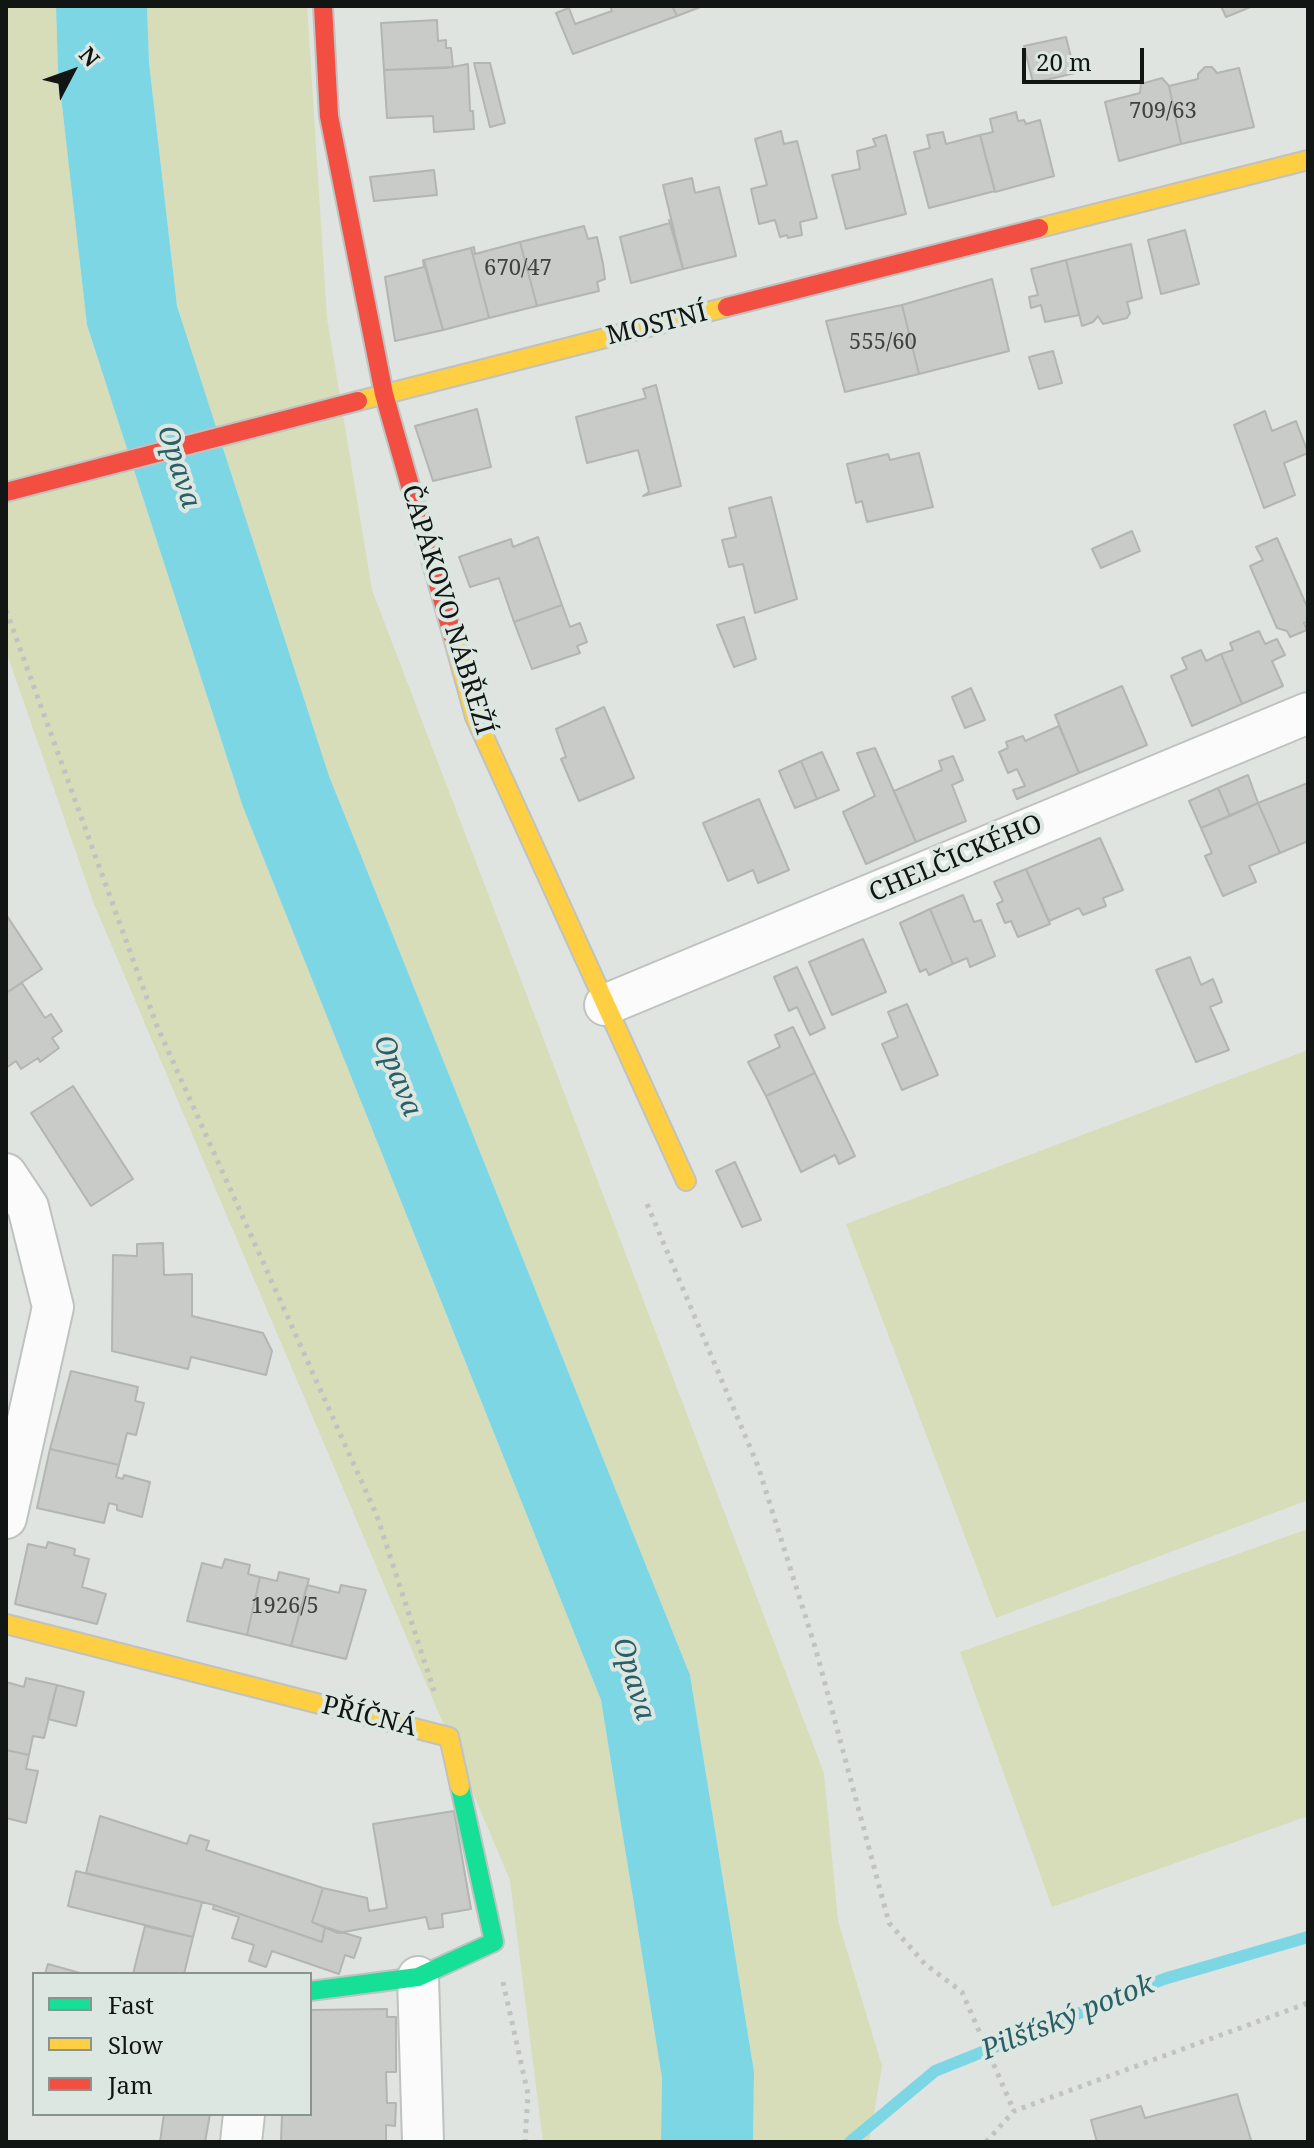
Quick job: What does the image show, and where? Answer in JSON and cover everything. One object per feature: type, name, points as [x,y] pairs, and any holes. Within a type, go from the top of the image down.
[{"type":"street","name":"ČAPÁKOVO NÁBŘEŽÍ","points":[[323,6],[329,116],[384,394],[475,717],[686,1181]]},
{"type":"street","name":"MOSTNÍ","points":[[6,492],[1308,160]]},
{"type":"street","name":"CHELČICKÉHO","points":[[605,1005],[1308,713]]},
{"type":"street","points":[[6,1174],[28,1207],[53,1307],[6,1518]]},
{"type":"street","name":"PŘÍČNÁ","points":[[6,1624],[449,1737],[494,1942]]},
{"type":"street","points":[[312,1991],[418,1977],[494,1942]]},
{"type":"street","points":[[418,1977],[423,2142]]},
{"type":"street","points":[[241,2142],[244,2116]]},
{"type":"path","points":[[6,610],[157,1026],[377,1516],[449,1737]]},
{"type":"path","points":[[648,1207],[758,1466],[816,1650],[889,1923],[925,1964],[962,1992],[1014,2111]]},
{"type":"path","points":[[494,1942],[528,2094],[525,2142]]},
{"type":"path","points":[[986,2142],[1014,2111],[1308,2003]]},
{"type":"green space","points":[[6,6],[56,6],[58,70],[87,325],[243,807],[601,1700],[662,2078],[661,2142],[543,2142],[510,1880],[94,904],[6,651]]},
{"type":"green space","points":[[147,6],[307,6],[327,318],[372,590],[824,1773],[838,1921],[882,2066],[869,2142],[753,2142],[754,2072],[690,1675],[329,776],[177,306],[149,63]]},
{"type":"green space","points":[[1308,1050],[1308,1500],[996,1618],[846,1224]]},
{"type":"green space","points":[[1308,1529],[1308,1816],[1052,1907],[960,1652]]},
{"type":"water","name":"Opava","points":[[56,6],[147,6],[149,63],[177,306],[329,776],[690,1675],[754,2072],[753,2142],[661,2142],[662,2078],[601,1700],[243,807],[87,325],[58,70]]},
{"type":"building","points":[[610,6],[672,6],[677,16],[573,54],[556,13],[569,8],[575,24],[612,11]]},
{"type":"building","points":[[672,6],[703,6],[677,16]]},
{"type":"building","points":[[1221,6],[1253,6],[1226,17]]},
{"type":"building","points":[[437,20],[438,41],[446,40],[446,48],[451,48],[453,67],[384,70],[381,23]]},
{"type":"building","points":[[1066,37],[1075,73],[1033,83],[1024,46]]},
{"type":"building","points":[[474,63],[490,63],[505,123],[490,127]]},
{"type":"building","points":[[468,64],[474,129],[434,132],[433,116],[387,118],[384,70],[447,68]]},
{"type":"building","points":[[1205,67],[1212,67],[1217,73],[1239,68],[1254,127],[1181,144],[1169,86],[1198,79],[1198,74]]},
{"type":"building","points":[[1162,78],[1169,86],[1181,144],[1119,161],[1105,102],[1140,93],[1141,84]]},
{"type":"building","points":[[1016,112],[1018,121],[1024,120],[1026,124],[1040,120],[1054,176],[995,192],[980,135],[993,132],[990,119]]},
{"type":"building","points":[[781,131],[784,144],[797,141],[817,218],[800,222],[802,235],[788,238],[787,235],[780,237],[775,220],[759,224],[751,189],[767,185],[755,139]]},
{"type":"building","points":[[943,132],[946,144],[980,135],[995,191],[929,208],[914,152],[930,148],[927,135]]},
{"type":"building","points":[[886,135],[906,214],[846,229],[832,175],[860,169],[857,151],[876,146],[873,139]]},
{"type":"building","points":[[434,170],[437,195],[374,201],[370,177]]},
{"type":"building","points":[[692,178],[695,193],[719,187],[736,256],[683,269],[663,185]]},
{"type":"building","points":[[670,223],[683,269],[631,283],[620,237]]},
{"type":"building","points":[[584,226],[588,239],[597,237],[605,279],[597,282],[599,291],[537,306],[520,242]]},
{"type":"building","points":[[1185,230],[1199,284],[1161,294],[1148,240]]},
{"type":"building","points":[[520,242],[537,306],[489,318],[471,248],[474,247],[475,254]]},
{"type":"building","points":[[1131,244],[1142,298],[1127,302],[1130,313],[1127,318],[1103,324],[1098,316],[1093,322],[1082,326],[1066,260]]},
{"type":"building","points":[[471,248],[489,318],[443,330],[424,260]]},
{"type":"building","points":[[423,260],[443,330],[395,341],[385,277],[424,267]]},
{"type":"building","points":[[1066,260],[1079,315],[1045,322],[1041,305],[1031,308],[1029,297],[1038,295],[1031,269]]},
{"type":"building","points":[[992,279],[1009,351],[919,374],[902,305]]},
{"type":"building","points":[[902,305],[919,374],[845,392],[826,321]]},
{"type":"building","points":[[1053,351],[1062,383],[1039,389],[1029,357]]},
{"type":"building","points":[[656,385],[681,486],[643,496],[649,492],[638,450],[587,463],[576,417],[646,398],[643,389]]},
{"type":"building","points":[[477,409],[491,467],[433,481],[415,426]]},
{"type":"building","points":[[1265,411],[1272,431],[1296,421],[1308,453],[1284,463],[1295,495],[1264,508],[1234,425]]},
{"type":"building","points":[[919,453],[933,507],[867,522],[862,501],[856,503],[847,464],[888,454],[890,460]]},
{"type":"building","points":[[771,497],[797,599],[755,613],[743,564],[729,567],[722,540],[736,537],[729,508]]},
{"type":"building","points":[[1132,531],[1140,551],[1101,568],[1092,549]]},
{"type":"building","points":[[538,537],[562,605],[514,622],[499,578],[470,587],[459,557],[511,539],[513,547]]},
{"type":"building","points":[[1277,538],[1308,609],[1308,622],[1304,623],[1307,630],[1290,637],[1287,631],[1277,628],[1250,566],[1263,560],[1256,547]]},
{"type":"building","points":[[562,605],[570,627],[580,623],[587,642],[577,646],[580,653],[532,669],[514,622]]},
{"type":"building","points":[[744,617],[756,659],[734,667],[717,625]]},
{"type":"building","points":[[1259,631],[1265,644],[1277,639],[1285,655],[1272,661],[1283,686],[1242,704],[1221,654],[1233,650],[1230,643]]},
{"type":"building","points":[[1201,650],[1206,661],[1221,654],[1242,704],[1192,726],[1171,676],[1187,669],[1182,658]]},
{"type":"building","points":[[1122,686],[1147,745],[1079,773],[1055,715]]},
{"type":"building","points":[[971,688],[985,720],[965,728],[952,697]]},
{"type":"building","points":[[604,707],[634,778],[579,801],[561,759],[566,757],[556,729]]},
{"type":"building","points":[[1059,726],[1079,773],[1017,799],[1013,790],[1025,786],[1017,769],[1008,773],[999,752],[1008,748],[1006,742],[1023,736],[1025,741]]},
{"type":"building","points":[[875,748],[916,842],[866,864],[843,812],[875,796],[857,753]]},
{"type":"building","points":[[822,752],[839,790],[817,799],[801,761]]},
{"type":"building","points":[[953,756],[963,780],[952,785],[966,821],[916,842],[894,791],[942,770],[939,761]]},
{"type":"building","points":[[801,761],[817,799],[795,808],[779,771]]},
{"type":"building","points":[[1248,775],[1258,803],[1230,816],[1218,788]]},
{"type":"building","points":[[1308,783],[1308,841],[1280,853],[1258,803]]},
{"type":"building","points":[[1218,788],[1230,816],[1201,828],[1189,801]]},
{"type":"building","points":[[759,799],[789,870],[758,883],[753,870],[728,881],[703,823]]},
{"type":"building","points":[[1258,803],[1280,853],[1249,866],[1256,882],[1223,896],[1205,856],[1212,853],[1201,828]]},
{"type":"building","points":[[1100,838],[1123,890],[1103,898],[1106,906],[1083,915],[1079,908],[1049,921],[1026,869]]},
{"type":"building","points":[[1026,869],[1050,924],[1018,937],[1011,921],[1005,923],[997,904],[1003,901],[994,882]]},
{"type":"building","points":[[963,895],[974,922],[981,920],[995,956],[970,967],[967,958],[953,964],[930,909]]},
{"type":"building","points":[[930,909],[953,964],[929,975],[926,969],[920,972],[900,923]]},
{"type":"building","points":[[6,917],[42,969],[6,993]]},
{"type":"building","points":[[863,939],[886,992],[832,1015],[809,962]]},
{"type":"building","points":[[1190,957],[1201,985],[1213,979],[1222,1002],[1210,1007],[1229,1050],[1196,1062],[1156,970]]},
{"type":"building","points":[[797,967],[825,1028],[810,1035],[797,1007],[789,1011],[774,977]]},
{"type":"building","points":[[22,983],[45,1018],[51,1014],[62,1031],[52,1038],[59,1048],[40,1062],[38,1058],[21,1069],[16,1061],[6,1068],[6,993]]},
{"type":"building","points":[[907,1004],[938,1075],[902,1090],[882,1044],[898,1037],[888,1012]]},
{"type":"building","points":[[793,1027],[815,1073],[766,1096],[748,1062],[780,1047],[775,1035]]},
{"type":"building","points":[[815,1073],[855,1156],[839,1164],[835,1155],[801,1172],[766,1096]]},
{"type":"building","points":[[73,1086],[133,1179],[91,1206],[31,1113]]},
{"type":"building","points":[[735,1162],[761,1220],[742,1227],[716,1171]]},
{"type":"building","points":[[163,1243],[164,1275],[192,1274],[192,1316],[263,1333],[272,1351],[266,1375],[191,1357],[188,1369],[112,1351],[113,1255],[137,1256],[137,1244]]},
{"type":"building","points":[[71,1371],[138,1387],[135,1401],[144,1403],[136,1435],[127,1433],[119,1465],[50,1449]]},
{"type":"building","points":[[50,1449],[119,1465],[116,1477],[123,1479],[124,1475],[150,1482],[142,1517],[117,1510],[117,1505],[109,1503],[104,1523],[37,1508]]},
{"type":"building","points":[[48,1542],[75,1549],[74,1555],[89,1559],[82,1587],[106,1594],[97,1624],[15,1604],[28,1544],[46,1548]]},
{"type":"building","points":[[225,1559],[250,1565],[248,1574],[260,1577],[247,1635],[187,1621],[202,1563],[222,1568]]},
{"type":"building","points":[[279,1572],[309,1579],[291,1646],[247,1635],[260,1577],[277,1581]]},
{"type":"building","points":[[307,1585],[339,1593],[341,1585],[366,1590],[346,1659],[291,1646]]},
{"type":"building","points":[[26,1678],[57,1685],[44,1738],[33,1736],[29,1755],[6,1750],[6,1682],[24,1687]]},
{"type":"building","points":[[57,1685],[84,1692],[76,1726],[48,1719]]},
{"type":"building","points":[[6,1750],[29,1755],[26,1769],[38,1771],[26,1823],[6,1818]]},
{"type":"building","points":[[454,1811],[471,1909],[442,1914],[443,1927],[429,1929],[426,1917],[338,1933],[312,1922],[323,1888],[367,1898],[369,1911],[387,1908],[373,1824]]},
{"type":"building","points":[[100,1816],[187,1844],[190,1835],[209,1841],[206,1850],[323,1888],[312,1922],[325,1927],[322,1942],[214,1905],[86,1873]]},
{"type":"building","points":[[76,1871],[202,1902],[193,1937],[68,1906]]},
{"type":"building","points":[[214,1905],[322,1942],[325,1927],[361,1938],[354,1958],[345,1955],[339,1974],[272,1951],[266,1967],[249,1961],[254,1945],[232,1938],[239,1917],[213,1909]]},
{"type":"building","points":[[145,1926],[193,1937],[184,1972],[134,1972]]},
{"type":"building","points":[[48,1964],[76,1972],[46,1972]]},
{"type":"building","points":[[387,2009],[387,2017],[396,2017],[396,2072],[386,2072],[387,2103],[396,2103],[395,2126],[386,2125],[386,2142],[281,2142],[282,2116],[312,2116],[312,2010]]},
{"type":"building","points":[[1237,2094],[1251,2140],[1244,2142],[1097,2142],[1091,2120],[1141,2106],[1145,2118]]},
{"type":"building","points":[[164,2116],[210,2116],[205,2142],[160,2142]]},
{"type":"waterway","name":"Pilšťský potok","points":[[850,2142],[935,2071],[1164,1979],[1308,1937]]},
{"type":"traffic: fast","points":[[312,1991],[418,1977],[494,1942],[460,1787]]},
{"type":"traffic: slow","points":[[1039,228],[1308,160]]},
{"type":"traffic: slow","points":[[358,401],[727,307]]},
{"type":"traffic: slow","points":[[453,637],[475,717],[686,1181]]},
{"type":"traffic: slow","points":[[6,1624],[449,1737],[460,1787]]},
{"type":"traffic: jam","points":[[323,6],[329,116],[384,394],[453,637]]},
{"type":"traffic: jam","points":[[727,307],[1039,228]]},
{"type":"traffic: jam","points":[[6,492],[358,401]]}]
